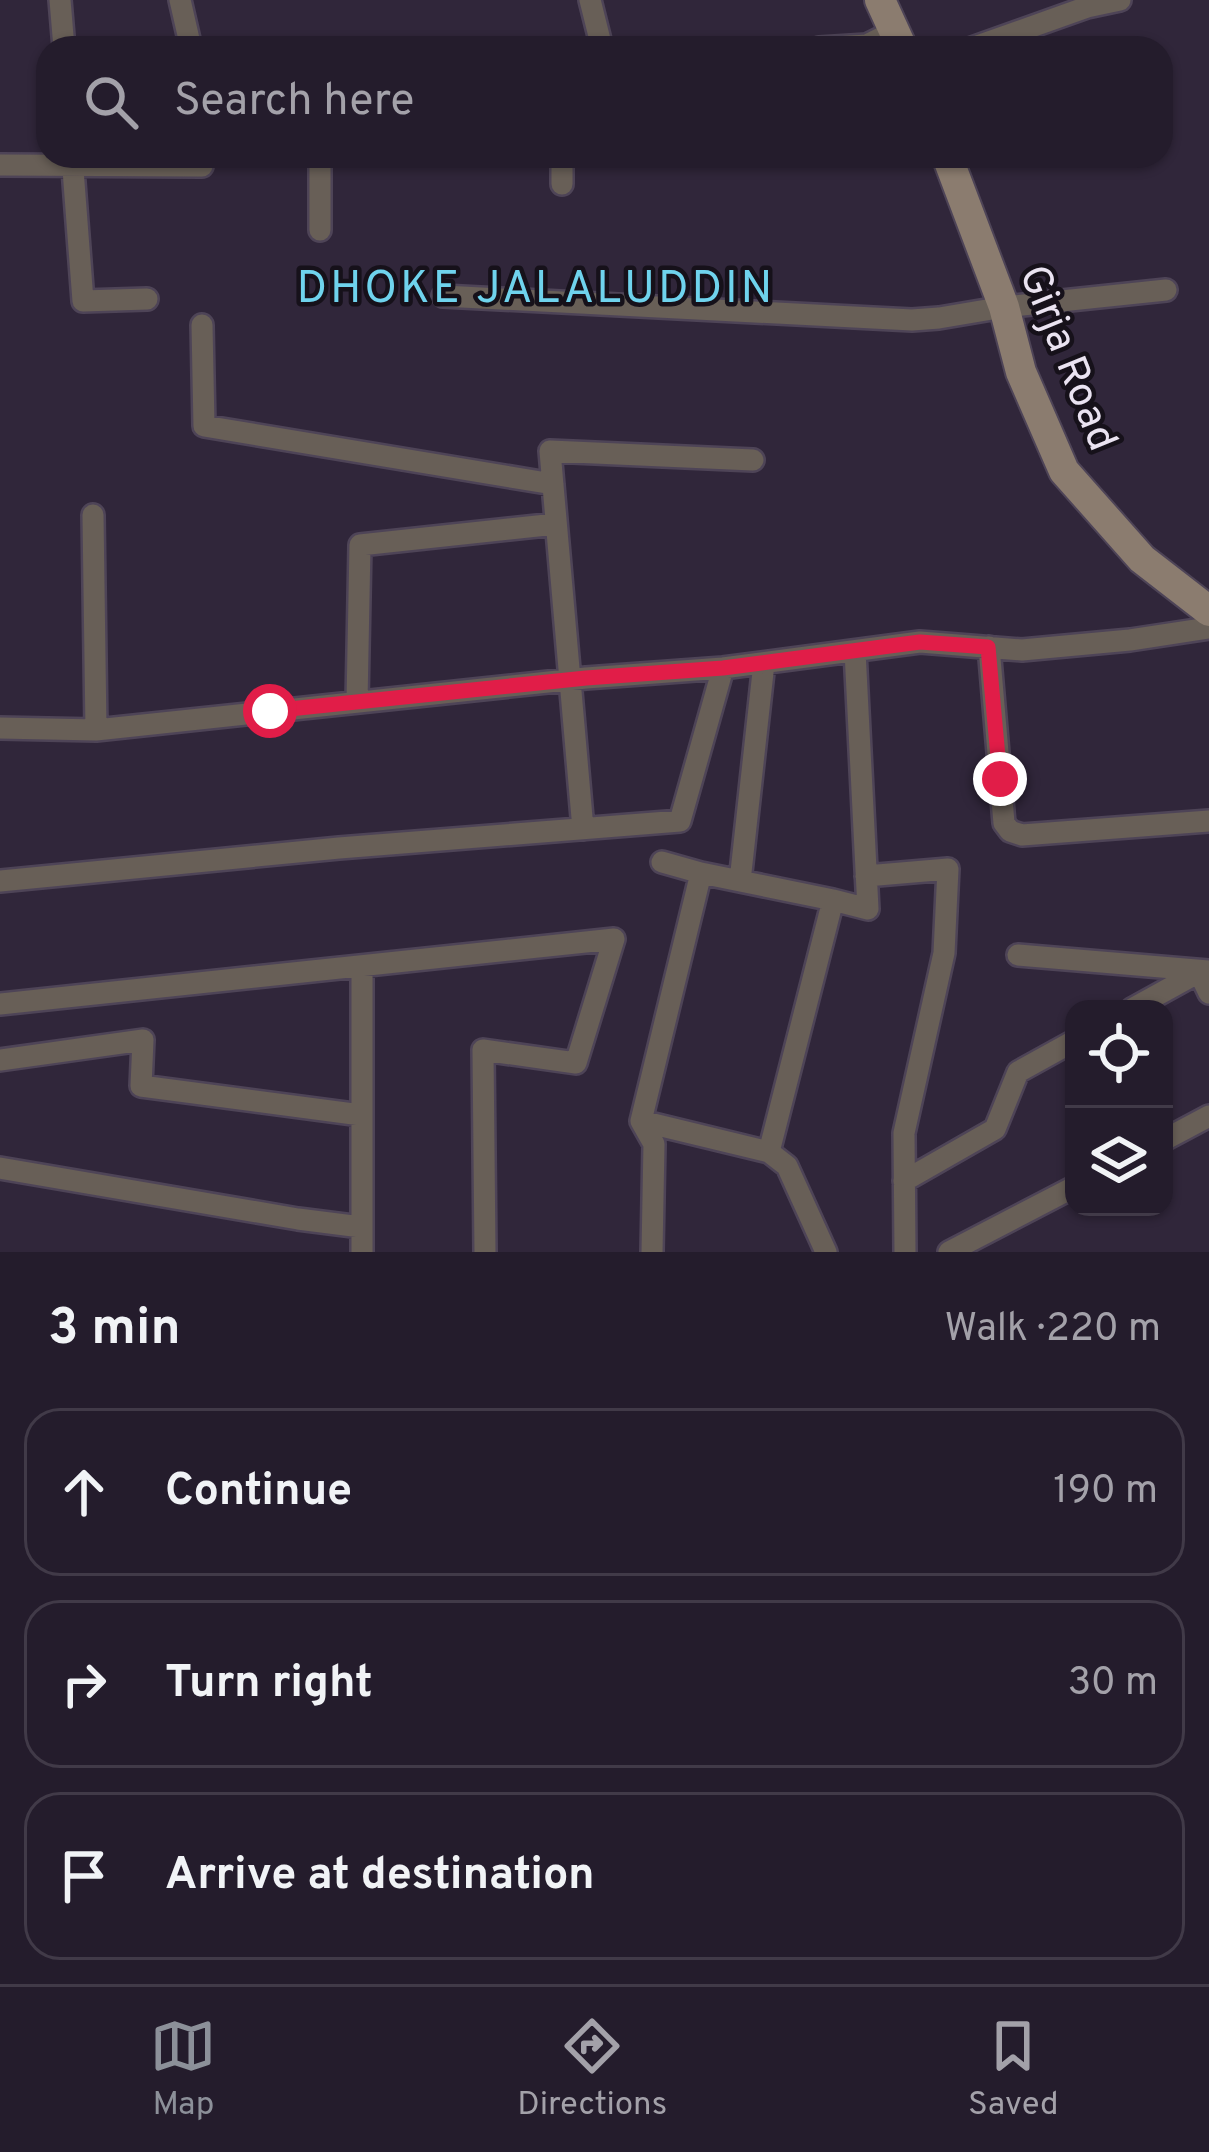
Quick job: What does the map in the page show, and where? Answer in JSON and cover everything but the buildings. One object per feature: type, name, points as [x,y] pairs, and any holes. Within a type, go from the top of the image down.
[{"type":"main road","points":[[880,0],[897,36]]},
{"type":"main road","name":"Girja Road","points":[[951,168],[1004,307],[1021,372],[1064,471],[1142,559],[1209,611]]},
{"type":"street","points":[[60,0],[63,36]]},
{"type":"street","points":[[180,0],[188,36]]},
{"type":"street","points":[[590,0],[599,36]]},
{"type":"street","points":[[1006,36],[1120,0]]},
{"type":"street","points":[[0,165],[36,163]]},
{"type":"street","points":[[74,168],[83,301],[147,298]]},
{"type":"street","points":[[320,168],[320,230]]},
{"type":"street","points":[[562,168],[562,184]]},
{"type":"street","points":[[443,296],[912,320],[1166,290]]},
{"type":"street","points":[[202,325],[204,425],[553,484]]},
{"type":"street","points":[[583,829],[550,451],[753,460]]},
{"type":"street","points":[[92,515],[96,730]]},
{"type":"street","points":[[358,702],[360,544],[556,524]]},
{"type":"street","points":[[0,728],[96,730],[723,668],[920,642],[1022,650],[1209,628]]},
{"type":"street","points":[[988,647],[1004,823],[1010,831],[1022,835],[1209,821]]},
{"type":"street","points":[[662,862],[868,909],[855,651]]},
{"type":"street","points":[[740,881],[764,663]]},
{"type":"street","points":[[0,881],[680,820],[723,668]]},
{"type":"street","points":[[866,876],[948,869],[944,953],[904,1133],[904,1252]]},
{"type":"street","points":[[652,1252],[654,1144],[641,1120],[701,873]]},
{"type":"street","points":[[769,1151],[832,900]]},
{"type":"street","points":[[0,1004],[614,939],[576,1063],[483,1050],[485,1252]]},
{"type":"street","points":[[1018,955],[1204,971]]},
{"type":"street","points":[[362,966],[362,1252]]},
{"type":"street","points":[[1204,971],[1209,993]]},
{"type":"street","points":[[1149,1000],[1204,971]]},
{"type":"street","points":[[0,1060],[143,1040],[141,1086],[361,1115]]},
{"type":"street","points":[[904,1181],[995,1129],[1018,1072],[1065,1046]]},
{"type":"street","points":[[1173,1135],[1209,1117]]},
{"type":"street","points":[[641,1120],[769,1151],[788,1166],[826,1252]]},
{"type":"street","points":[[0,1168],[361,1227]]},
{"type":"street","points":[[949,1252],[1065,1192]]},
{"type":"district","name":"DHOKE JALALUDDIN","points":[[536,286]]},
{"type":"route","points":[[270,711],[723,668],[920,642],[988,647],[1000,779]]}]
